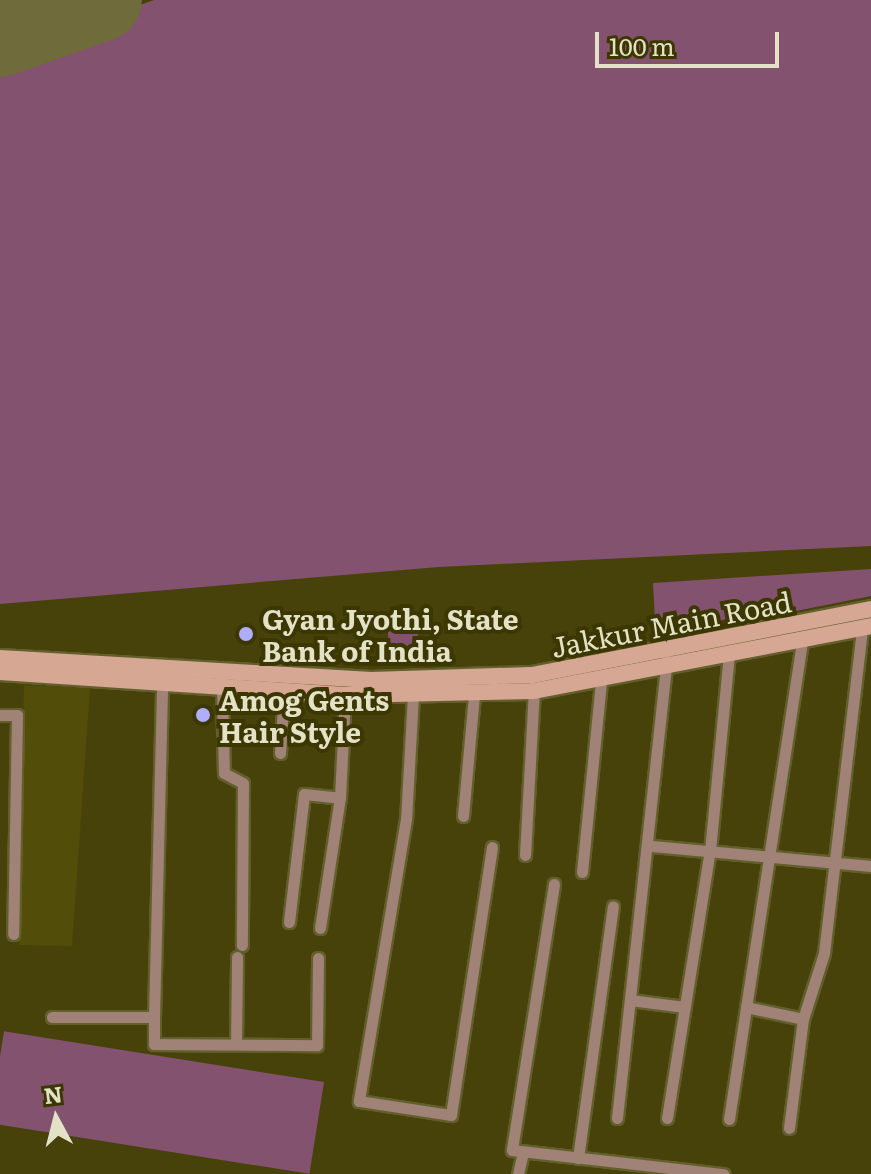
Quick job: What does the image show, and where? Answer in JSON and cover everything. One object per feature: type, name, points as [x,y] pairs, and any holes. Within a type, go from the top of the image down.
[{"type":"main road","name":"Jakkur Main Road","points":[[0,658],[265,684],[284,692],[413,695],[534,691],[601,680],[667,659],[871,609]]},
{"type":"main road","name":"Jakkur Main Road","points":[[0,672],[222,688],[532,675],[729,655],[867,627]]},
{"type":"street","points":[[789,1128],[803,1019],[824,953],[867,627]]},
{"type":"street","points":[[729,1119],[802,642]]},
{"type":"street","points":[[667,1118],[710,851],[729,655]]},
{"type":"street","points":[[617,1118],[652,846],[667,659]]},
{"type":"street","points":[[582,872],[601,680]]},
{"type":"street","points":[[162,683],[154,1044],[317,1045],[318,958]]},
{"type":"street","points":[[222,688],[223,769],[243,783],[242,945]]},
{"type":"street","points":[[525,855],[534,691]]},
{"type":"street","points":[[280,753],[284,692]]},
{"type":"street","points":[[463,816],[474,694]]},
{"type":"street","points":[[320,928],[340,798],[345,695]]},
{"type":"street","points":[[413,695],[406,819],[359,1101],[451,1115],[492,847]]},
{"type":"street","points":[[0,715],[17,715],[13,934]]},
{"type":"street","points":[[289,922],[304,794],[340,798]]},
{"type":"street","points":[[652,846],[871,866]]},
{"type":"street","points":[[554,884],[512,1150],[578,1158],[608,1168],[724,1174]]},
{"type":"street","points":[[578,1158],[613,906]]},
{"type":"street","points":[[236,1044],[237,957]]},
{"type":"street","points":[[630,1000],[685,1007]]},
{"type":"street","points":[[746,1007],[803,1019]]},
{"type":"street","points":[[52,1017],[154,1017]]},
{"type":"street","points":[[518,1174],[523,1152]]},
{"type":"shaded area","points":[[154,0],[871,0],[871,546],[439,567],[0,604],[0,55]]},
{"type":"shaded area","points":[[871,569],[871,596],[656,639],[653,583]]},
{"type":"shaded area","points":[[403,619],[414,623],[418,634],[414,645],[403,649],[392,645],[388,634],[392,623]]},
{"type":"shaded area","points":[[24,685],[90,688],[72,946],[19,945]]},
{"type":"shaded area","points":[[4,1031],[324,1082],[309,1174],[0,1125],[0,1057]]},
{"type":"runway","points":[[0,36],[101,0]]},
{"type":"place","name":"Gyan Jyothi, State Bank of India","points":[[246,634]]},
{"type":"place","name":"Amog Gents Hair Style","points":[[203,715]]}]
